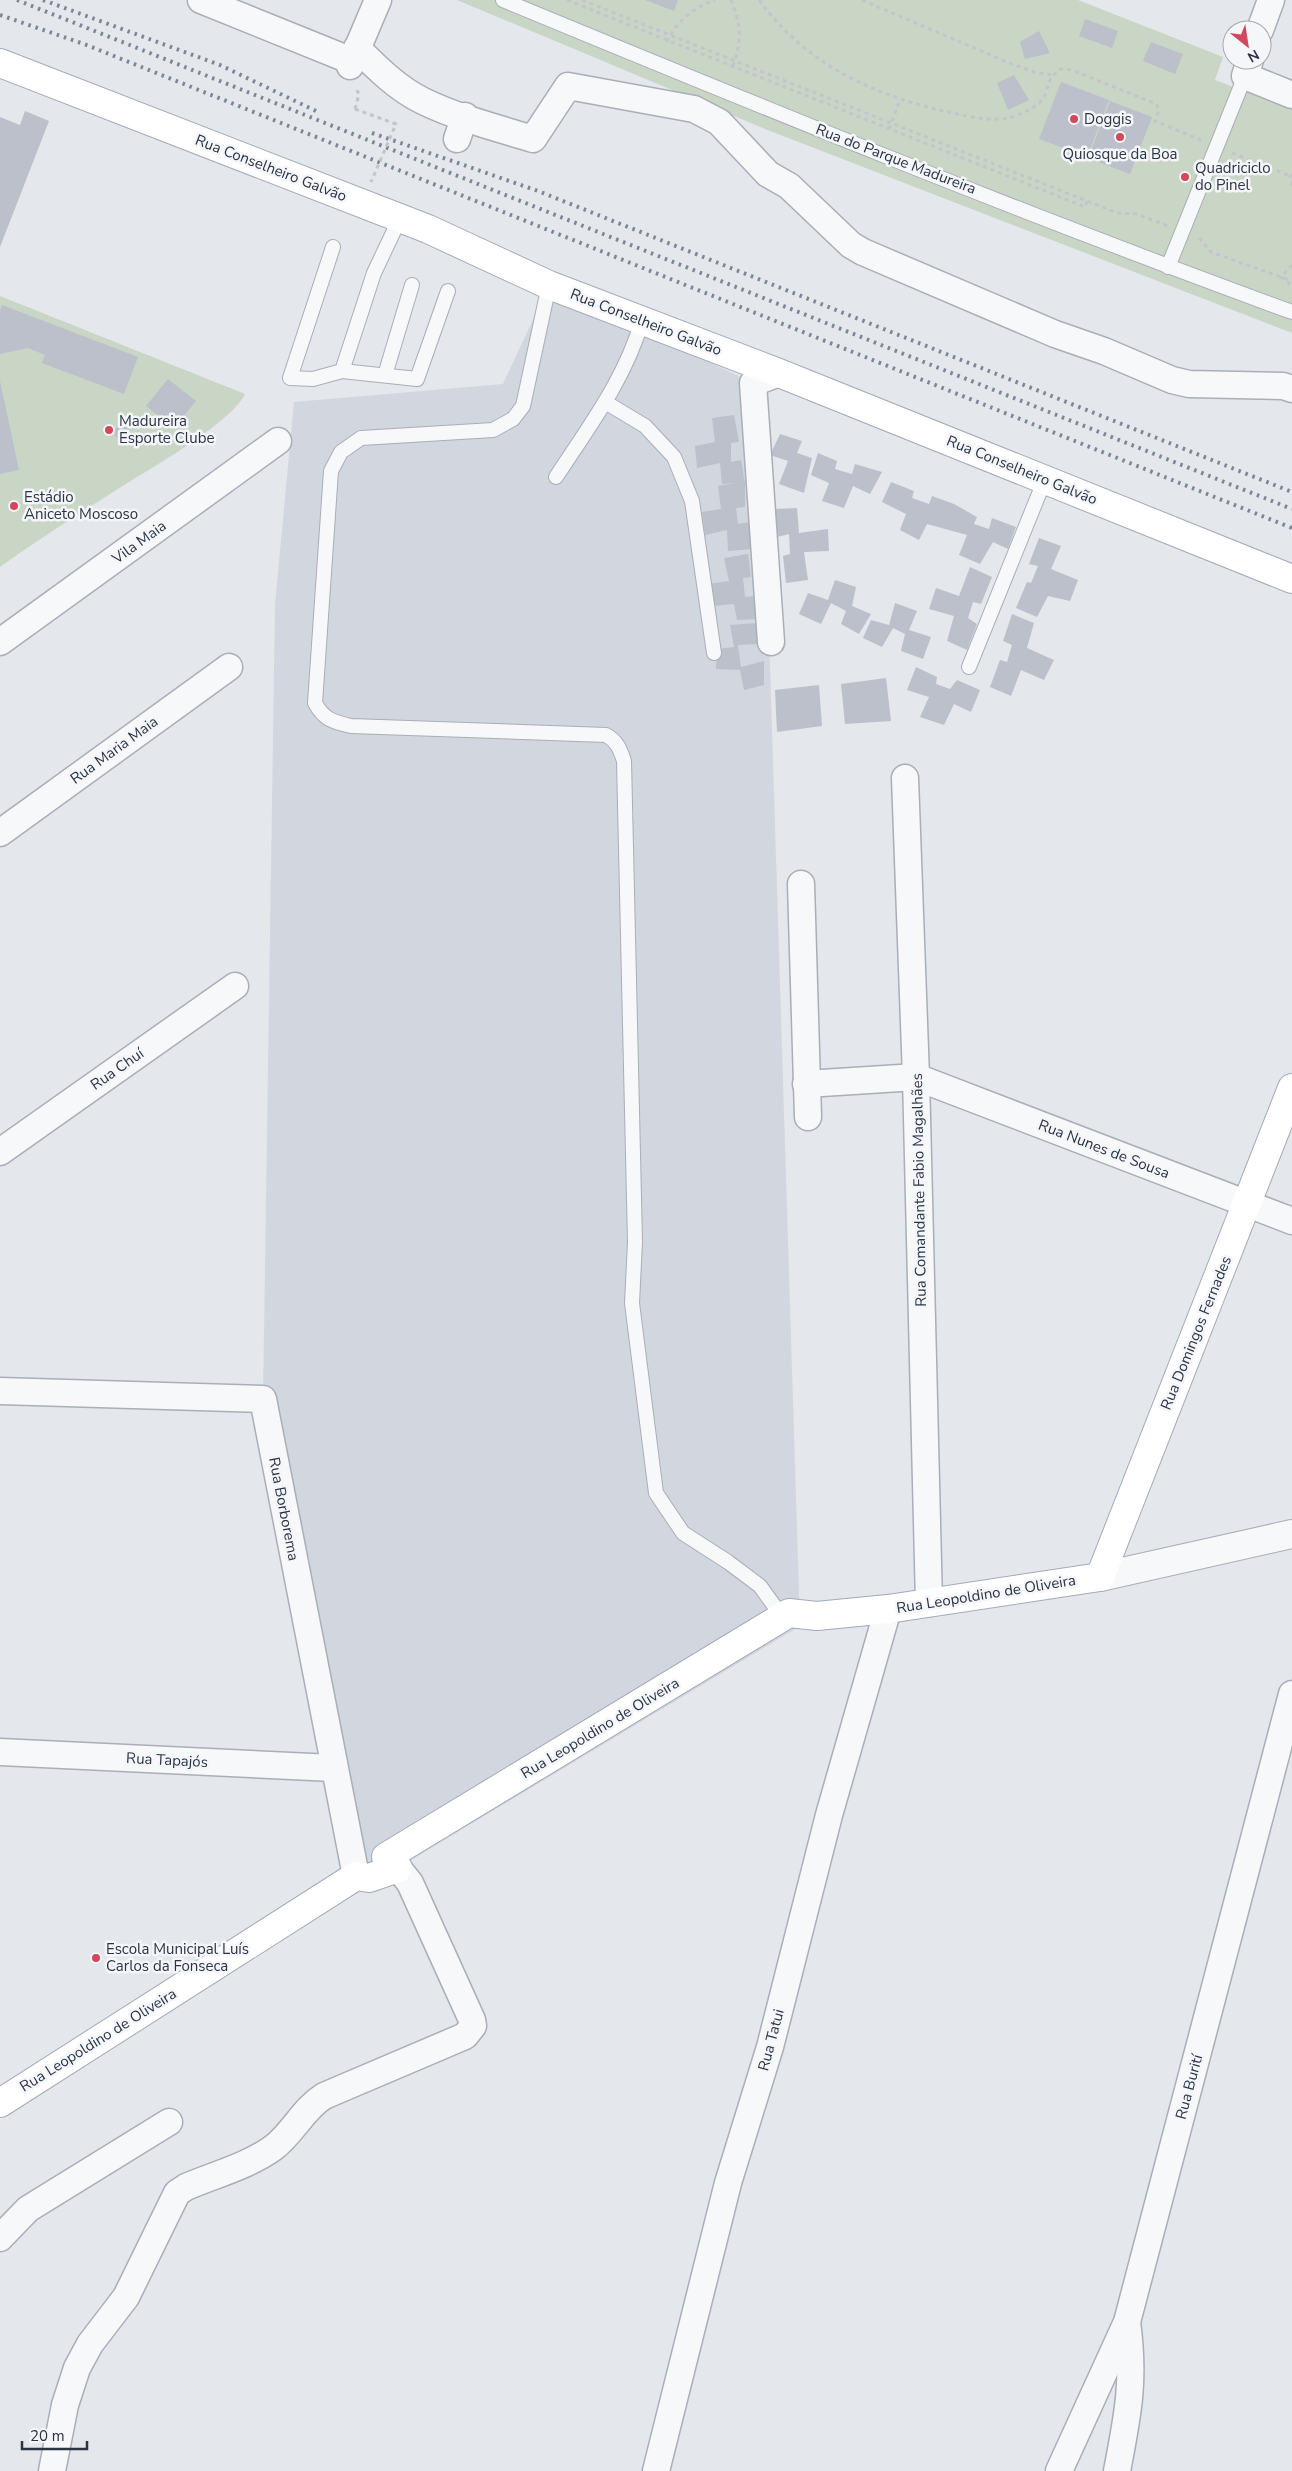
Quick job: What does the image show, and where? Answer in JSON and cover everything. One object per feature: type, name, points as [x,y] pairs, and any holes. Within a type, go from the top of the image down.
[{"type":"main road","name":"Rua Conselheiro Galvão","points":[[0,63],[400,218],[550,285],[779,373],[1292,579]]},
{"type":"main road","name":"Rua Domingos Fernades","points":[[1100,1577],[1292,1088]]},
{"type":"main road","name":"Rua Leopoldino de Oliveira","points":[[0,2103],[356,1876],[370,1878],[398,1868],[386,1857],[789,1613],[817,1616],[888,1609],[1100,1577]]},
{"type":"street","points":[[201,0],[381,73],[461,127],[533,139],[568,86],[694,109],[719,122],[768,174],[789,186],[832,229],[863,252],[1055,334],[1104,351],[1172,380],[1189,384],[1283,386],[1292,389]]},
{"type":"street","points":[[352,62],[378,0]]},
{"type":"street","points":[[1264,20],[1271,0]]},
{"type":"street","points":[[1250,70],[1292,95]]},
{"type":"street","points":[[771,642],[753,383],[779,373]]},
{"type":"street","name":"Vila Maia","points":[[0,642],[278,442]]},
{"type":"street","name":"Rua Maria Maia","points":[[0,833],[229,667]]},
{"type":"street","name":"Rua Comandante Fabio Magalhães","points":[[905,778],[916,1077],[930,1603]]},
{"type":"street","points":[[801,884],[808,1117]]},
{"type":"street","name":"Rua Chuí","points":[[0,1152],[235,986]]},
{"type":"street","points":[[806,1084],[916,1077]]},
{"type":"street","name":"Rua Nunes de Sousa","points":[[916,1077],[1292,1221]]},
{"type":"street","name":"Rua Borborema","points":[[0,1390],[264,1400],[333,1768],[356,1876]]},
{"type":"street","name":"Rua Leopoldino de Oliveira","points":[[1100,1577],[1292,1534]]},
{"type":"street","name":"Rua Tatui","points":[[656,2471],[728,2183],[770,2047],[829,1815],[888,1609]]},
{"type":"street","name":"Rua Burití","points":[[1059,2471],[1127,2322],[1292,1694]]},
{"type":"street","name":"Rua Tapajós","points":[[0,1752],[333,1768]]},
{"type":"street","points":[[52,2471],[65,2405],[77,2368],[90,2344],[126,2297],[177,2193],[186,2187],[255,2158],[273,2148],[313,2102],[465,2036],[471,2030],[472,2020],[410,1883],[398,1868]]},
{"type":"street","points":[[0,2238],[36,2204],[170,2122]]},
{"type":"street","points":[[1117,2471],[1130,2406],[1132,2385],[1132,2357],[1127,2322]]},
{"type":"lane","name":"Rua do Parque Madureira","points":[[502,0],[714,88],[1168,267],[1292,312]]},
{"type":"lane","points":[[1168,267],[1246,70]]},
{"type":"lane","points":[[342,370],[374,273],[400,218]]},
{"type":"lane","points":[[333,247],[290,378],[313,379],[342,370],[417,379],[448,291]]},
{"type":"lane","points":[[385,375],[412,285]]},
{"type":"lane","points":[[550,285],[522,406],[513,419],[493,430],[361,438],[341,452],[331,471],[315,704],[320,713],[330,721],[351,726],[606,735],[614,739],[619,748],[624,762],[635,1242],[632,1303],[656,1493],[683,1532],[760,1586],[775,1607],[789,1613]]},
{"type":"lane","points":[[556,477],[605,402],[636,344],[642,320]]},
{"type":"lane","points":[[605,402],[645,426],[674,458],[692,501],[714,653]]},
{"type":"lane","points":[[969,667],[1045,479]]},
{"type":"path","points":[[567,0],[667,42],[733,66],[1085,207],[1087,201]]},
{"type":"path","points":[[582,0],[1118,213],[1138,214],[1199,238],[1211,252],[1292,281]]},
{"type":"path","points":[[667,42],[686,17],[702,4],[715,0]]},
{"type":"path","points":[[731,0],[739,19],[741,37],[733,66]]},
{"type":"path","points":[[759,0],[777,22],[807,51],[847,78],[900,100],[968,116],[1007,118],[1026,111],[1042,100],[1052,75],[1061,69],[1072,70],[1156,104],[1159,110],[1154,121],[1291,176],[1292,187]]},
{"type":"path","points":[[862,0],[1007,62],[1034,72],[1052,75]]},
{"type":"path","points":[[352,62],[360,94],[355,109],[396,124],[371,182]]},
{"type":"path","points":[[889,129],[900,100]]},
{"type":"path","points":[[1281,277],[1292,265]]},
{"type":"path","points":[[1281,277],[1292,286]]},
{"type":"shaded area","points":[[549,285],[753,383],[768,601],[800,1626],[398,1868],[356,1876],[263,1399],[275,605],[294,402],[503,384]]},
{"type":"green space","points":[[457,0],[1078,0],[1222,57],[1215,80],[1292,109],[1292,333],[765,129]]},
{"type":"green space","name":"Madureira Esporte Clube","points":[[0,296],[245,394],[224,418],[208,431],[75,516],[0,567]]},
{"type":"building","points":[[645,0],[678,0],[674,11]]},
{"type":"building","points":[[1085,19],[1118,31],[1112,48],[1079,36]]},
{"type":"building","points":[[1039,31],[1050,53],[1025,59],[1020,42]]},
{"type":"building","points":[[1151,42],[1183,54],[1175,74],[1143,61]]},
{"type":"building","points":[[1014,75],[1029,100],[1008,110],[997,83]]},
{"type":"building","name":"Doggis","points":[[1061,82],[1109,100],[1087,157],[1039,139]]},
{"type":"building","name":"Quiosque da Boa","points":[[1110,101],[1152,117],[1130,174],[1088,158]]},
{"type":"building","points":[[25,111],[49,121],[0,247],[0,117],[20,125]]},
{"type":"building","points":[[2,305],[138,357],[124,394],[42,363],[45,355],[28,348],[0,354],[0,311]]},
{"type":"building","points":[[168,379],[196,401],[174,428],[146,406]]},
{"type":"building","points":[[0,381],[19,470],[0,474]]},
{"type":"building","points":[[734,415],[739,442],[731,443],[731,462],[741,460],[745,483],[745,507],[736,508],[738,524],[749,522],[752,549],[728,551],[727,530],[705,535],[702,512],[721,509],[718,486],[735,483],[722,484],[720,463],[697,468],[695,446],[715,442],[712,418]]},
{"type":"building","points":[[122,424],[129,427],[129,436],[122,441],[115,436],[115,429]]},
{"type":"building","points":[[780,434],[802,441],[797,453],[812,458],[804,493],[779,484],[788,461],[770,455]]},
{"type":"building","points":[[818,453],[837,461],[835,469],[852,474],[855,464],[882,472],[870,494],[853,486],[844,508],[822,501],[829,483],[811,475]]},
{"type":"building","points":[[891,482],[914,491],[912,498],[929,504],[932,496],[954,504],[977,517],[974,524],[989,529],[992,518],[1016,527],[1008,549],[993,542],[980,564],[959,555],[967,535],[927,524],[919,540],[900,530],[906,514],[882,502]]},
{"type":"building","points":[[797,508],[799,533],[828,529],[829,551],[804,552],[808,580],[786,583],[783,556],[790,554],[789,534],[777,537],[775,509]]},
{"type":"building","points":[[1039,538],[1061,546],[1051,569],[1078,580],[1070,601],[1048,596],[1037,617],[1016,608],[1027,582],[1031,583],[1038,566],[1029,564]]},
{"type":"building","points":[[748,554],[751,577],[743,578],[745,597],[755,596],[758,619],[737,620],[734,604],[712,606],[708,584],[729,581],[724,558]]},
{"type":"building","points":[[970,567],[992,577],[981,604],[973,602],[968,618],[977,624],[967,650],[947,641],[954,616],[929,609],[936,588],[959,596]]},
{"type":"building","points":[[835,580],[856,587],[852,606],[871,614],[859,634],[841,624],[846,611],[831,603],[821,624],[799,614],[808,593],[828,600]]},
{"type":"building","points":[[895,603],[917,611],[909,630],[931,637],[923,659],[901,651],[905,634],[893,628],[882,647],[863,638],[871,620],[889,625]]},
{"type":"building","points":[[1012,614],[1034,623],[1027,648],[1054,660],[1044,680],[1021,670],[1011,696],[990,687],[1000,660],[1007,662],[1012,645],[1003,641]]},
{"type":"building","points":[[756,623],[758,644],[738,645],[741,667],[764,661],[764,685],[744,690],[740,670],[716,669],[717,649],[734,647],[730,625]]},
{"type":"building","points":[[916,667],[937,677],[936,684],[950,689],[957,680],[980,690],[971,712],[954,704],[944,725],[920,717],[929,697],[907,690]]},
{"type":"building","points":[[886,678],[891,721],[845,724],[841,684]]},
{"type":"building","points":[[819,685],[822,726],[777,732],[775,690]]},
{"type":"railway","points":[[17,0],[1292,509]]},
{"type":"railway","points":[[43,0],[220,65],[316,111]]},
{"type":"railway","points":[[0,15],[84,44],[1292,528]]},
{"type":"railway","points":[[372,133],[538,191],[1292,492]]},
{"type":"place","name":"Doggis","points":[[1074,119]]},
{"type":"place","name":"Quiosque da Boa","points":[[1120,137]]},
{"type":"place","name":"Quadriciclo do Pinel","points":[[1185,177]]},
{"type":"place","name":"Madureira Esporte Clube","points":[[109,430]]},
{"type":"place","name":"Estádio Aniceto Moscoso","points":[[14,506]]},
{"type":"place","name":"Escola Municipal Luís Carlos da Fonseca","points":[[96,1958]]}]
